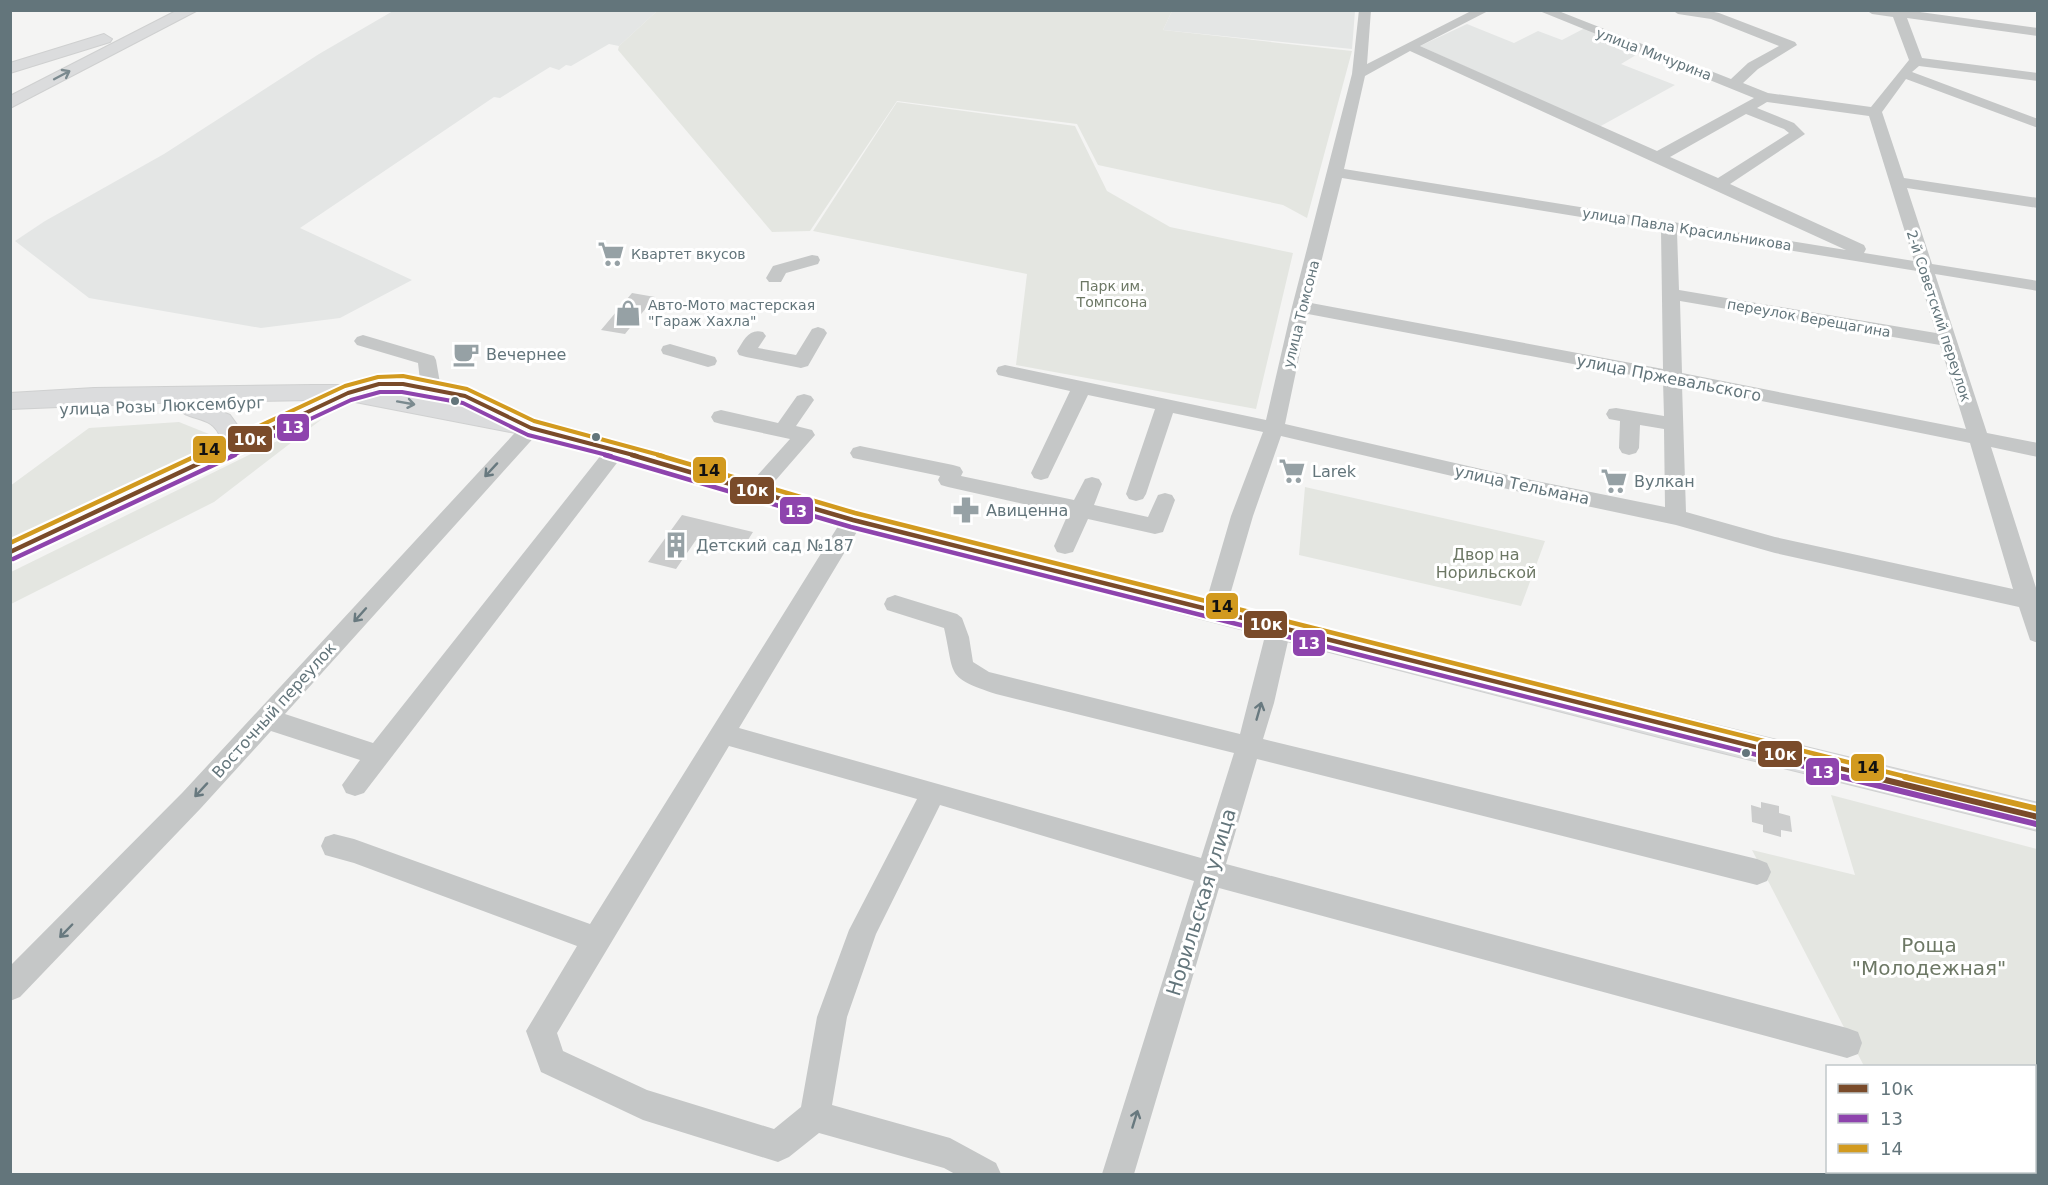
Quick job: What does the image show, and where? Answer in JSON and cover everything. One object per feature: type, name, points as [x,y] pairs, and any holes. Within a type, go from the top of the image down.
[{"type":"main road","points":[[134,21],[160,10]]},
{"type":"main road","points":[[10,68],[106,39],[183,10]]},
{"type":"main road","points":[[10,103],[191,10]]},
{"type":"main road","points":[[10,60],[112,29]]},
{"type":"main road","points":[[10,552],[348,393],[379,384],[403,384],[465,396],[531,428]]},
{"type":"main road","name":"улица Розы Люксембург","points":[[10,400],[189,407],[327,398],[348,393]]},
{"type":"main road","name":"улица Розы Люксембург","points":[[10,412],[89,403],[348,393],[531,428],[616,450],[853,520],[1693,733],[2037,817]]},
{"type":"main road","points":[[189,407],[217,415],[225,421],[233,439],[229,448]]},
{"type":"street","name":"улица Томсона","points":[[1214,612],[1242,516],[1274,428],[1301,307],[1359,74],[1365,10]]},
{"type":"street","points":[[1359,74],[1409,46],[1484,10]]},
{"type":"street","name":"улица Мичурина","points":[[1543,10],[1765,97],[1875,112]]},
{"type":"street","points":[[1678,10],[1714,16],[1790,45],[1753,66],[1732,84]]},
{"type":"street","points":[[1872,10],[1957,16],[2037,32]]},
{"type":"street","points":[[1897,12],[1916,61]]},
{"type":"street","points":[[1409,46],[1774,208],[1865,253],[1902,265]]},
{"type":"street","points":[[1875,112],[1903,74],[1916,61]]},
{"type":"street","points":[[1916,61],[2037,77]]},
{"type":"street","points":[[1903,74],[1934,83],[2037,124]]},
{"type":"street","points":[[1658,157],[1765,97]]},
{"type":"street","points":[[1719,184],[1798,134],[1789,126],[1745,108]]},
{"type":"street","name":"2-й Советский переулок","points":[[1875,112],[1923,268],[2032,602],[2037,634]]},
{"type":"street","name":"улица Павла Красильникова","points":[[1336,172],[2037,286]]},
{"type":"street","points":[[1897,182],[2037,203]]},
{"type":"street","points":[[1773,243],[1774,208]]},
{"type":"street","points":[[1669,227],[1677,517]]},
{"type":"street","points":[[775,278],[779,270],[812,260]]},
{"type":"street","name":"переулок Верещагина","points":[[1671,294],[1947,341]]},
{"type":"street","name":"улица Пржевальского","points":[[1301,307],[1672,377],[2037,450]]},
{"type":"street","points":[[757,336],[746,351],[801,362],[818,333]]},
{"type":"street","points":[[363,341],[427,360],[431,389]]},
{"type":"street","points":[[670,350],[708,361]]},
{"type":"street","name":"улица Тельмана","points":[[1005,371],[1274,428],[1494,480],[1677,517],[1775,545],[2032,602]]},
{"type":"street","points":[[1041,473],[1082,387]]},
{"type":"street","points":[[783,430],[804,399]]},
{"type":"street","points":[[1136,494],[1166,405]]},
{"type":"street","points":[[1629,448],[1623,415],[1673,424]]},
{"type":"street","points":[[721,417],[805,435],[755,491]]},
{"type":"street","name":"Восточный переулок","points":[[10,987],[192,800],[531,428]]},
{"type":"street","points":[[355,785],[616,450]]},
{"type":"street","points":[[860,453],[1081,510],[1155,526],[1165,500]]},
{"type":"street","points":[[1065,546],[1092,484]]},
{"type":"street","points":[[853,520],[541,1031],[552,1061],[643,1104],[778,1146],[815,1116],[832,1017],[863,930],[934,792]]},
{"type":"street","points":[[895,604],[949,620],[954,624],[958,658],[962,668],[971,676],[996,684],[1756,872]]},
{"type":"street","name":"Норильская улица","points":[[1118,1174],[1249,746],[1279,628]]},
{"type":"street","points":[[267,718],[378,754]]},
{"type":"street","points":[[724,734],[934,792],[1148,856],[1846,1043]]},
{"type":"street","points":[[334,846],[354,851],[596,940]]},
{"type":"street","points":[[815,1116],[950,1154],[985,1174]]},
{"type":"shaded area","points":[[393,11],[657,11],[619,46],[609,44],[571,66],[566,65],[559,70],[550,67],[500,98],[494,97],[300,228],[412,280],[340,318],[261,328],[89,298],[15,241],[45,221],[164,154],[319,54]]},
{"type":"shaded area","points":[[1172,11],[1355,11],[1352,49],[1163,30]]},
{"type":"shaded area","points":[[1467,24],[1514,43],[1538,31],[1562,40],[1585,28],[1641,52],[1621,64],[1675,85],[1599,127],[1420,46]]},
{"type":"green space","points":[[657,11],[1172,11],[1163,30],[1352,51],[1307,218],[1283,205],[1098,165],[1077,124],[897,101],[810,231],[772,232],[618,50],[619,46]]},
{"type":"green space","name":"Парк им. Томпсона","points":[[897,102],[1075,126],[1107,191],[1170,227],[1293,253],[1256,409],[1016,365],[1027,274],[813,231]]},
{"type":"green space","points":[[322,419],[214,502],[11,604],[11,572]]},
{"type":"green space","points":[[179,422],[224,440],[11,541],[10,486],[89,428]]},
{"type":"green space","name":"Двор на Норильской","points":[[1305,487],[1545,541],[1521,606],[1299,555]]},
{"type":"green space","name":"Роща \"Молодежная\"","points":[[1831,795],[2037,849],[2037,1174],[1919,1174],[2036,1173],[2036,1065],[1863,1065],[1752,850],[1855,875]]},
{"type":"building","name":"Авто-Мото мастерская \"Гараж Хахла\"","points":[[632,293],[655,297],[625,334],[601,330]]},
{"type":"building","name":"Детский сад №187","points":[[682,515],[753,532],[741,551],[696,540],[676,569],[648,562]]},
{"type":"building","points":[[1761,802],[1779,806],[1779,813],[1790,816],[1792,832],[1781,830],[1781,837],[1763,832],[1763,825],[1752,822],[1751,805],[1761,808]]},
{"type":"transit line","name":"14","points":[[10,543],[345,386],[378,377],[403,376],[467,389],[534,421],[618,443],[855,513],[1684,723],[2038,809]]},
{"type":"transit line","name":"10к","points":[[10,552],[348,393],[379,384],[403,384],[465,396],[531,428],[616,450],[853,520],[1682,730],[2038,817]]},
{"type":"transit line","name":"13","points":[[13,559],[351,400],[380,392],[402,392],[463,403],[528,435],[614,457],[851,527],[1680,737],[2036,824]]},
{"type":"place","name":"Квартет вкусов","points":[[611,254]]},
{"type":"place","name":"Авто-Мото мастерская \"Гараж Хахла\"","points":[[628,313]]},
{"type":"place","name":"Вечернее","points":[[466,354]]},
{"type":"place","name":"Larek","points":[[1292,471]]},
{"type":"place","name":"Вулкан","points":[[1614,481]]},
{"type":"place","name":"Авиценна","points":[[966,510]]},
{"type":"place","name":"Детский сад №187","points":[[676,545]]}]
